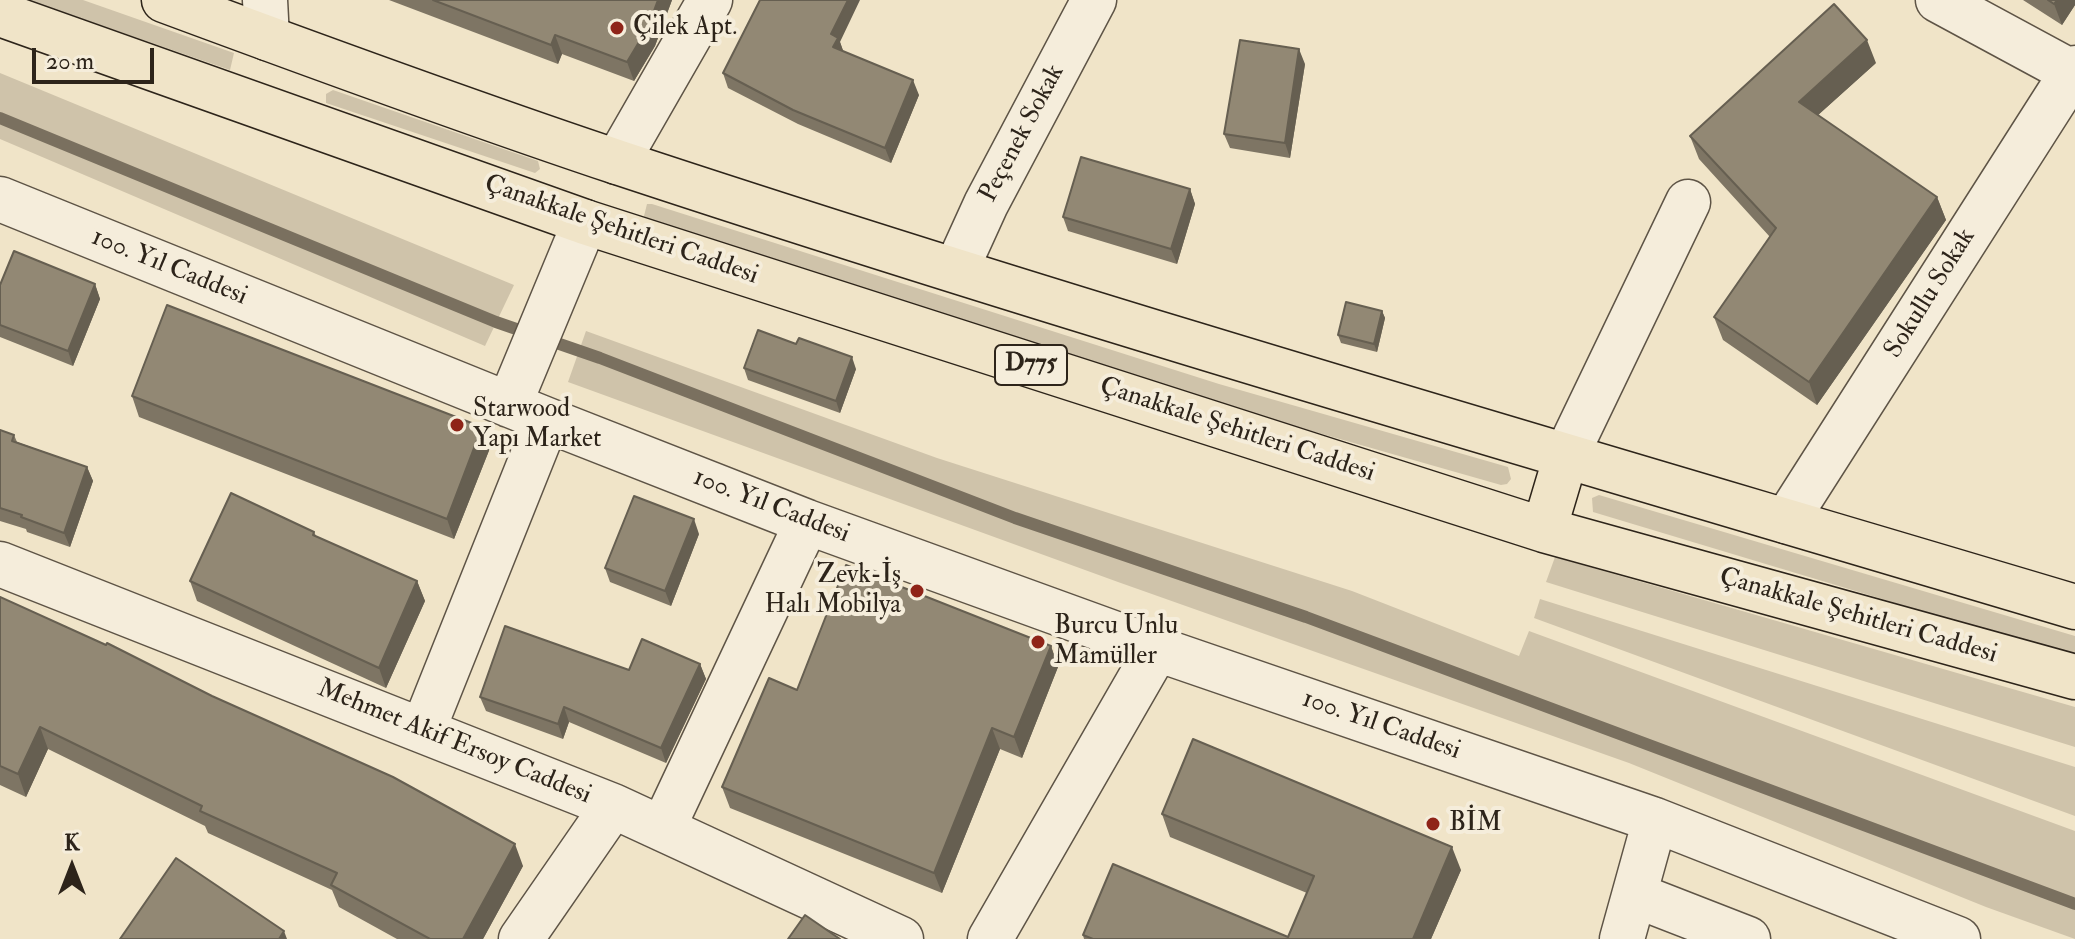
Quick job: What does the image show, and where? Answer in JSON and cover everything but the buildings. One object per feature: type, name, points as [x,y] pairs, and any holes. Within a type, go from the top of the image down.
[{"type":"main road","points":[[164,0],[262,24],[307,53],[617,162],[956,270],[2075,607]]},
{"type":"main road","name":"Çanakkale Şehitleri Caddesi","points":[[0,14],[585,222],[1544,530],[2075,677]]},
{"type":"main road","points":[[243,99],[262,24]]},
{"type":"main road","points":[[292,116],[307,53]]},
{"type":"main road","points":[[585,222],[617,162]]},
{"type":"main road","points":[[1544,530],[1566,456]]},
{"type":"street","points":[[617,162],[710,0]]},
{"type":"street","name":"Peçenek Sokak","points":[[956,270],[986,204],[1094,0]]},
{"type":"street","points":[[1938,0],[2074,71]]},
{"type":"street","name":"Sokullu Sokak","points":[[1786,521],[2074,71]]},
{"type":"street","name":"100. Yıl Caddesi","points":[[0,199],[807,522],[1157,649],[1655,820],[1958,939]]},
{"type":"street","points":[[1566,456],[1688,202]]},
{"type":"street","points":[[423,730],[528,412],[527,361],[585,222]]},
{"type":"street","points":[[663,828],[807,522]]},
{"type":"street","name":"Mehmet Akif Ersoy Caddesi","points":[[0,564],[613,806],[901,939]]},
{"type":"street","points":[[990,939],[1157,649]]},
{"type":"street","points":[[521,939],[613,806]]},
{"type":"street","points":[[1622,939],[1655,820]]},
{"type":"street","points":[[1635,895],[1748,939]]},
{"type":"shaded area","points":[[28,0],[83,0],[234,53],[230,70]]},
{"type":"shaded area","points":[[0,73],[514,285],[485,346],[0,139]]},
{"type":"shaded area","points":[[333,90],[538,161],[540,169],[535,173],[326,103],[326,94]]},
{"type":"shaded area","points":[[647,204],[1219,384],[1508,467],[1511,479],[1501,485],[1203,400],[647,222],[644,216]]},
{"type":"shaded area","points":[[586,331],[937,458],[1352,591],[1519,656],[1529,631],[2075,831],[2075,939],[1986,907],[1629,763],[568,382]]},
{"type":"shaded area","points":[[1599,495],[2075,636],[2075,654],[1593,512],[1592,498]]},
{"type":"shaded area","points":[[1555,557],[2075,707],[2075,747],[1546,582]]},
{"type":"shaded area","points":[[1540,599],[2075,767],[2075,816],[1534,618]]},
{"type":"waterway","points":[[0,118],[496,322],[600,358],[1015,518],[1306,617],[2075,904]]},
{"type":"place","name":"Çilek Apt.","points":[[617,28]]},
{"type":"place","name":"Starwood Yapı Market","points":[[457,425]]},
{"type":"place","name":"Zevk-İş Halı Mobilya","points":[[917,591]]},
{"type":"place","name":"Burcu Unlu Mamüller","points":[[1038,642]]},
{"type":"place","name":"BİM","points":[[1433,824]]}]
